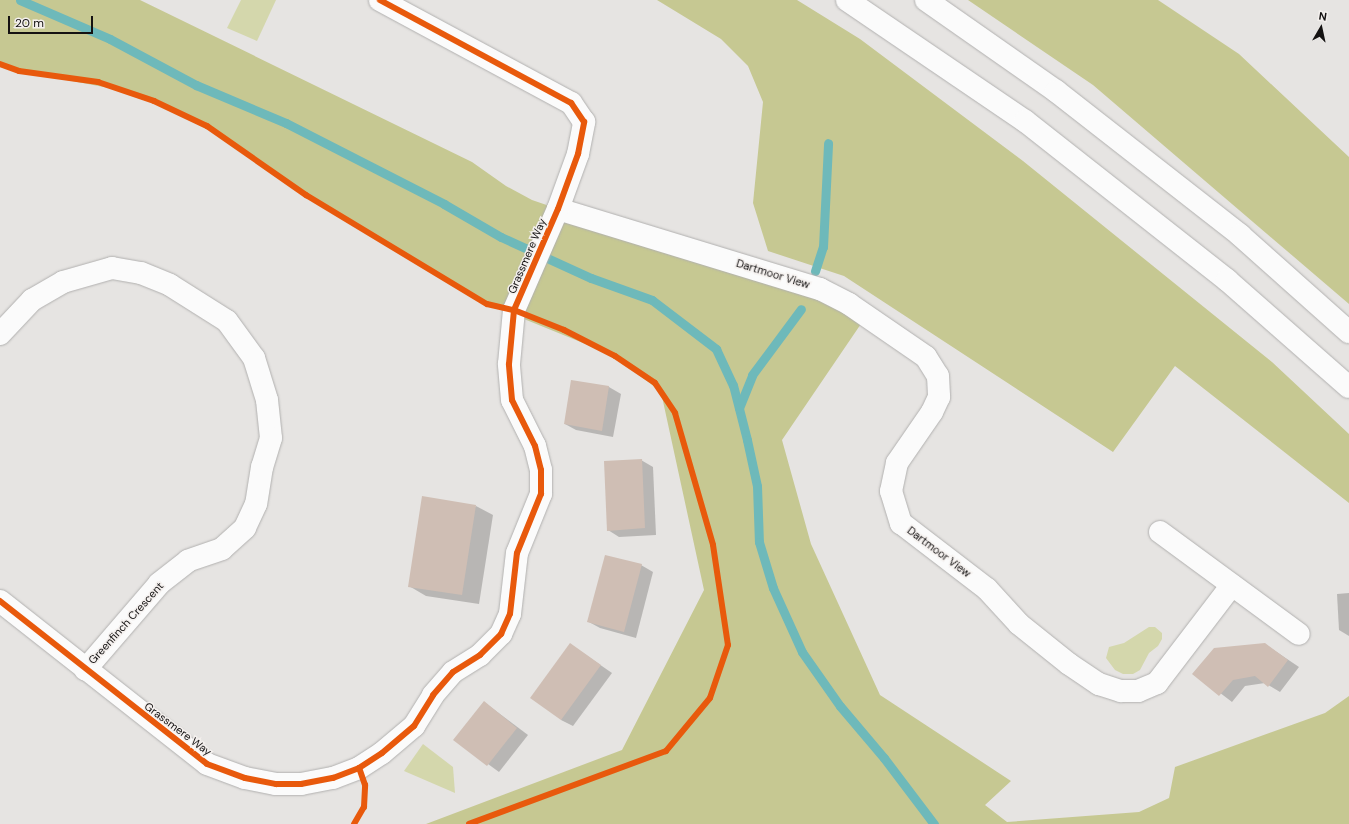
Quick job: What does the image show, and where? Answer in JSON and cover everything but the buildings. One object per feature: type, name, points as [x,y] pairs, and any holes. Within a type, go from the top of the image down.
[{"type":"main road","name":"Grassmere Way","points":[[0,601],[85,670],[207,764],[244,778],[276,784],[301,784],[333,778],[359,768],[393,745],[414,726],[433,695],[453,672],[480,655],[501,634],[510,614],[517,553],[541,494],[541,470],[536,452],[512,400],[509,364],[514,310],[558,209],[578,154],[584,122],[571,102],[380,0]]},
{"type":"main road","points":[[847,0],[1025,121],[1227,280],[1349,387]]},
{"type":"main road","points":[[926,0],[1056,91],[1240,235],[1349,332]]},
{"type":"main road","name":"Dartmoor View","points":[[558,209],[820,289],[849,304],[926,356],[938,376],[940,397],[932,412],[897,463],[891,491],[901,523],[987,589],[1019,624],[1069,664],[1099,684],[1121,692],[1138,691],[1157,683],[1232,585]]},
{"type":"main road","name":"Greenfinch Crescent","points":[[0,334],[32,300],[63,282],[112,268],[141,273],[170,285],[227,321],[254,358],[267,400],[271,438],[262,467],[256,504],[245,528],[222,549],[188,561],[159,584],[85,670]]},
{"type":"main road","points":[[1160,532],[1299,634]]},
{"type":"green space","points":[[0,0],[140,0],[472,162],[506,186],[532,200],[867,315],[782,440],[811,544],[880,695],[1011,781],[985,805],[1007,822],[1139,812],[1169,798],[1175,767],[1325,713],[1349,696],[1349,824],[426,824],[622,750],[704,590],[661,392],[615,356],[487,304],[306,195],[207,126],[125,91],[19,71],[0,64]]},
{"type":"green space","points":[[241,0],[276,0],[257,41],[227,28]]},
{"type":"green space","points":[[657,0],[797,0],[860,39],[1023,161],[1272,362],[1349,434],[1349,503],[1175,366],[1113,452],[844,276],[768,251],[753,203],[763,102],[748,66],[721,39]]},
{"type":"green space","points":[[968,0],[1158,0],[1239,54],[1349,157],[1349,304],[1093,85]]},
{"type":"green space","points":[[1149,627],[1155,627],[1162,633],[1162,639],[1158,646],[1149,653],[1140,670],[1133,674],[1123,674],[1115,670],[1106,658],[1109,647],[1124,643]]},
{"type":"green space","points":[[423,744],[453,767],[455,793],[404,771]]},
{"type":"waterway","points":[[20,0],[110,39],[196,85],[286,123],[444,204],[501,237],[591,278],[652,300],[716,349],[733,385],[747,440],[757,486],[759,542],[773,588],[802,652],[840,706],[884,758],[934,824]]},
{"type":"waterway","points":[[815,271],[823,247],[828,143]]},
{"type":"waterway","points":[[739,408],[752,375],[801,309]]},
{"type":"cycle path","points":[[0,601],[207,764],[245,778],[276,784],[301,784],[333,778],[359,768],[382,753],[414,726],[433,695],[453,672],[480,655],[501,634],[510,614],[517,553],[541,494],[541,470],[535,446],[512,400],[509,364],[514,310],[558,209],[578,154],[584,122],[571,103],[380,0]]},
{"type":"cycle path","points":[[0,64],[19,71],[98,82],[154,101],[207,126],[306,195],[487,304],[514,310],[564,330],[615,356],[655,383],[675,413],[713,545],[728,645],[710,698],[666,751],[469,824]]},
{"type":"cycle path","points":[[354,824],[364,807],[365,785],[359,768]]}]
